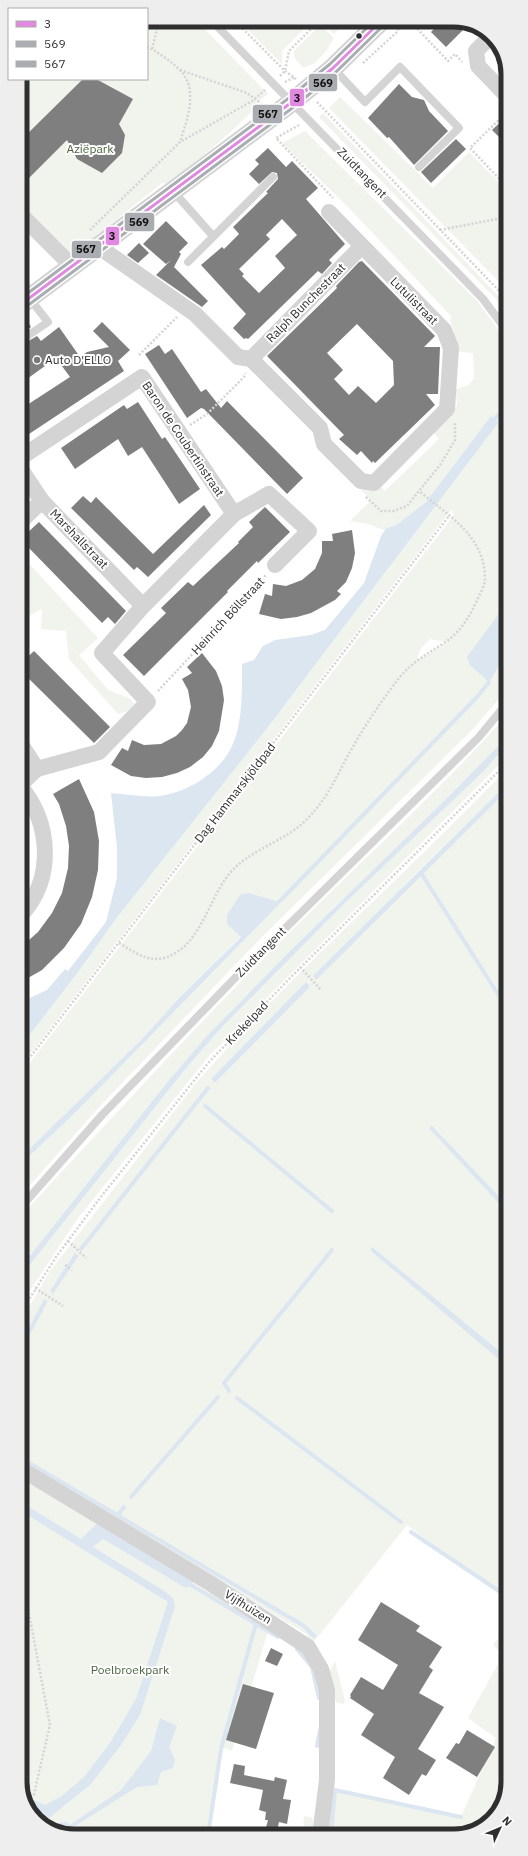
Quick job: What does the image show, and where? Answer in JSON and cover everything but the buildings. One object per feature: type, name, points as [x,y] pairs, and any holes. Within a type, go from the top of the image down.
[{"type":"street","points":[[27,300],[72,266],[93,240],[173,191],[299,96],[333,68],[375,27]]},
{"type":"street","points":[[488,42],[477,59],[501,89]]},
{"type":"street","name":"Lutulistraat","points":[[329,212],[361,247],[444,330],[451,348],[448,405]]},
{"type":"street","points":[[27,221],[72,266]]},
{"type":"street","points":[[93,240],[186,308],[238,357],[251,359],[320,428],[324,444],[361,486],[374,483],[447,408],[448,405]]},
{"type":"street","name":"Ralph Bunchestraat","points":[[251,359],[361,247]]},
{"type":"street","name":"Baron de Coubertinstraat","points":[[27,453],[142,377],[234,514]]},
{"type":"street","name":"Marshallstraat","points":[[27,478],[42,501],[143,606]]},
{"type":"street","points":[[27,779],[37,769],[99,752],[148,702],[102,653],[143,606],[234,514],[269,494],[309,531],[275,565]]},
{"type":"street","points":[[27,515],[42,501]]},
{"type":"street","points":[[27,754],[37,769]]},
{"type":"street","points":[[27,795],[38,814],[44,833],[45,846],[43,873],[32,899],[27,905]]},
{"type":"street","name":"Vijfhuizen","points":[[27,1473],[210,1583],[308,1647],[321,1669],[327,1690],[327,1780],[321,1829]]},
{"type":"lane","name":"Zuidtangent","points":[[218,27],[273,83],[299,96],[454,269],[483,299],[501,323]]},
{"type":"lane","points":[[333,68],[365,102],[400,67],[459,128],[419,167]]},
{"type":"lane","points":[[188,262],[273,177]]},
{"type":"lane","points":[[173,191],[213,236]]},
{"type":"lane","points":[[27,303],[48,322],[27,336]]},
{"type":"lane","name":"Zuidtangent","points":[[27,1200],[113,1104],[235,978],[479,737],[501,710]]},
{"type":"path","points":[[152,49],[157,27]]},
{"type":"path","points":[[241,27],[285,71],[299,96]]},
{"type":"path","points":[[93,240],[180,142],[256,98],[273,83],[285,71],[289,51],[313,27]]},
{"type":"path","points":[[416,27],[448,61],[455,54],[472,72],[477,59]]},
{"type":"path","points":[[148,47],[180,70],[237,88],[256,98]]},
{"type":"path","points":[[180,70],[186,83],[191,106],[180,142]]},
{"type":"path","points":[[322,108],[501,293]]},
{"type":"path","points":[[501,118],[470,148],[501,181]]},
{"type":"path","points":[[288,133],[276,138],[338,203],[329,212]]},
{"type":"path","points":[[440,230],[501,218]]},
{"type":"path","points":[[139,355],[186,308]]},
{"type":"path","points":[[179,432],[207,414],[244,377],[251,359]]},
{"type":"path","points":[[361,486],[380,511],[394,511],[407,506],[440,465],[455,440],[455,412],[448,405]]},
{"type":"path","points":[[118,943],[147,959],[158,959],[178,952],[196,932],[230,873],[248,858],[276,842],[306,820],[328,796],[353,746],[384,698],[406,670],[421,656],[448,640],[470,618],[486,581],[484,557],[474,540],[449,516],[419,491]]},
{"type":"path","name":"Dag Hammarskjöldpad","points":[[27,1062],[449,516]]},
{"type":"path","name":"Heinrich Böllstraat","points":[[148,702],[275,565]]},
{"type":"path","name":"Krekelpad","points":[[27,1302],[68,1241],[100,1198],[209,1062],[300,967],[501,769]]},
{"type":"path","points":[[300,967],[321,990]]},
{"type":"path","points":[[68,1241],[86,1258]]},
{"type":"path","points":[[65,1266],[72,1270]]},
{"type":"path","points":[[35,1288],[63,1306]]},
{"type":"path","points":[[27,1603],[50,1725],[34,1794],[31,1799]]},
{"type":"green space","name":"Aziëpark","points":[[148,27],[203,27],[268,94],[257,103],[258,105],[237,126],[203,156],[167,184],[162,183],[71,256],[27,211],[27,80],[148,80]]},
{"type":"green space","points":[[245,27],[306,27],[282,51],[282,64]]},
{"type":"green space","points":[[318,27],[322,27],[334,38],[327,50],[315,63],[303,68],[294,57],[294,51]]},
{"type":"green space","points":[[328,27],[340,27],[334,34]]},
{"type":"green space","points":[[340,97],[433,188],[469,152],[501,185],[501,284],[329,108]]},
{"type":"green space","points":[[323,113],[501,299],[501,306],[495,298],[319,117]]},
{"type":"green space","points":[[305,131],[477,301],[501,333],[501,695],[472,730],[258,941],[101,1105],[27,1188],[27,1158],[75,1113],[291,892],[276,901],[181,996],[142,1039],[27,1151],[27,1066],[454,515],[451,510],[27,1058],[27,1038],[79,971],[115,920],[265,731],[499,422],[491,417],[426,502],[395,526],[384,530],[368,524],[350,521],[371,500],[361,490],[373,491],[379,485],[385,491],[439,439],[432,431],[457,406],[456,389],[469,385],[474,378],[473,353],[454,351],[454,331],[450,320],[452,317],[349,208],[282,143]],"holes":[[[430,639],[448,642],[418,660],[417,657],[422,647]]]},
{"type":"green space","points":[[27,562],[98,638],[79,655],[108,690],[129,698],[138,708],[118,714],[69,659],[66,631],[41,629],[42,609],[27,617]]},
{"type":"green space","points":[[501,722],[501,743],[296,945],[165,1085],[27,1259],[27,1210],[239,983],[479,746]]},
{"type":"green space","points":[[501,751],[501,763],[209,1056],[78,1218],[27,1295],[27,1268],[187,1067],[223,1026],[344,904],[485,770]]},
{"type":"green space","points":[[501,775],[501,790],[414,875],[316,979],[501,797],[501,1596],[407,1525],[313,1643],[305,1633],[27,1466],[27,1341],[48,1301],[44,1299],[27,1332],[27,1311],[50,1271],[196,1083],[271,1002]],"holes":[[[306,982],[310,986],[215,1083],[211,1080]],[[78,1255],[53,1293],[50,1292]]]},
{"type":"green space","name":"Poelbroekpark","points":[[27,1480],[305,1649],[325,1691],[319,1748],[317,1746],[320,1722],[319,1696],[313,1671],[308,1660],[297,1648],[268,1631],[232,1751],[221,1747],[209,1829],[71,1829],[51,1823],[43,1817],[33,1805],[28,1791],[27,1782]]},
{"type":"green space","points":[[501,1635],[501,1653],[493,1645]]},
{"type":"green space","points":[[501,1659],[501,1788],[496,1803],[492,1808],[480,1808],[480,1821],[463,1828],[454,1829],[327,1829],[330,1802],[335,1790],[461,1817],[496,1738],[468,1718]]},
{"type":"green space","points":[[335,1661],[345,1701],[343,1704],[336,1702],[328,1675]]},
{"type":"green space","points":[[304,1816],[313,1818],[313,1829],[303,1829]]},
{"type":"shaded area","points":[[491,416],[499,422],[265,731],[115,920],[79,971],[27,1038],[27,999],[47,990],[65,969],[68,971],[106,922],[117,878],[117,847],[111,793],[148,797],[160,796],[191,786],[210,774],[231,748],[238,729],[241,707],[242,664],[254,660],[263,646],[275,640],[311,635],[325,630],[364,583],[381,536],[386,528],[395,526],[426,502]]},
{"type":"shaded area","points":[[501,611],[501,663],[489,682],[470,665],[467,657]]},
{"type":"shaded area","points":[[501,743],[501,751],[485,770],[344,904],[223,1026],[187,1067],[27,1268],[27,1259],[165,1085],[206,1037],[296,945]]},
{"type":"shaded area","points":[[501,790],[501,797],[316,980],[313,976]]},
{"type":"shaded area","points":[[293,890],[75,1113],[27,1158],[27,1151],[142,1039],[181,996],[241,937],[227,924],[227,915],[240,895],[249,893],[276,901]]},
{"type":"shaded area","points":[[306,982],[310,986],[305,992],[215,1083],[211,1079]]},
{"type":"shaded area","points":[[432,1126],[501,1199],[501,1205],[429,1128]]},
{"type":"shaded area","points":[[372,1247],[501,1352],[501,1361],[370,1250]]},
{"type":"shaded area","points":[[75,1253],[79,1255],[53,1294],[50,1291]]},
{"type":"shaded area","points":[[44,1299],[48,1301],[27,1341],[27,1332]]},
{"type":"shaded area","points":[[27,1506],[81,1539],[97,1524],[194,1582],[186,1588],[103,1539],[93,1547],[164,1591],[173,1598],[175,1606],[140,1715],[121,1745],[91,1784],[49,1818],[41,1814],[33,1805],[30,1798],[45,1805],[62,1796],[84,1777],[110,1743],[136,1699],[168,1602],[27,1515]]},
{"type":"shaded area","points":[[160,1718],[177,1726],[169,1747],[175,1760],[173,1768],[161,1772],[157,1785],[137,1787],[71,1829],[58,1826],[59,1823],[66,1822],[70,1825],[121,1790],[151,1751]]},
{"type":"waterway","points":[[494,420],[499,414],[501,414]]},
{"type":"waterway","points":[[282,899],[477,697],[489,682]]},
{"type":"waterway","points":[[421,873],[501,999]]},
{"type":"waterway","points":[[81,1249],[208,1088]]},
{"type":"waterway","points":[[205,1106],[332,1211]]},
{"type":"waterway","points":[[229,1391],[224,1383],[332,1250]]},
{"type":"waterway","points":[[131,1497],[218,1397]]},
{"type":"waterway","points":[[237,1398],[401,1522]]},
{"type":"waterway","points":[[27,1462],[304,1626],[314,1636]]},
{"type":"waterway","points":[[118,1515],[124,1507]]},
{"type":"waterway","points":[[411,1532],[501,1593]]},
{"type":"waterway","points":[[191,1585],[278,1637]]},
{"type":"waterway","points":[[209,1829],[221,1749],[256,1623]]},
{"type":"waterway","points":[[297,1649],[312,1667],[319,1698]]},
{"type":"waterway","points":[[317,1746],[320,1730]]},
{"type":"waterway","points":[[332,1829],[335,1790],[461,1817]]},
{"type":"transit line","name":"567","points":[[27,294],[289,98],[330,64],[368,27]]},
{"type":"transit line","name":"3","points":[[27,300],[292,102],[333,68],[375,27]]},
{"type":"transit line","name":"569","points":[[27,306],[295,106],[336,72],[382,27]]},
{"type":"place","name":"Auto D'ELLO","points":[[37,360]]}]
